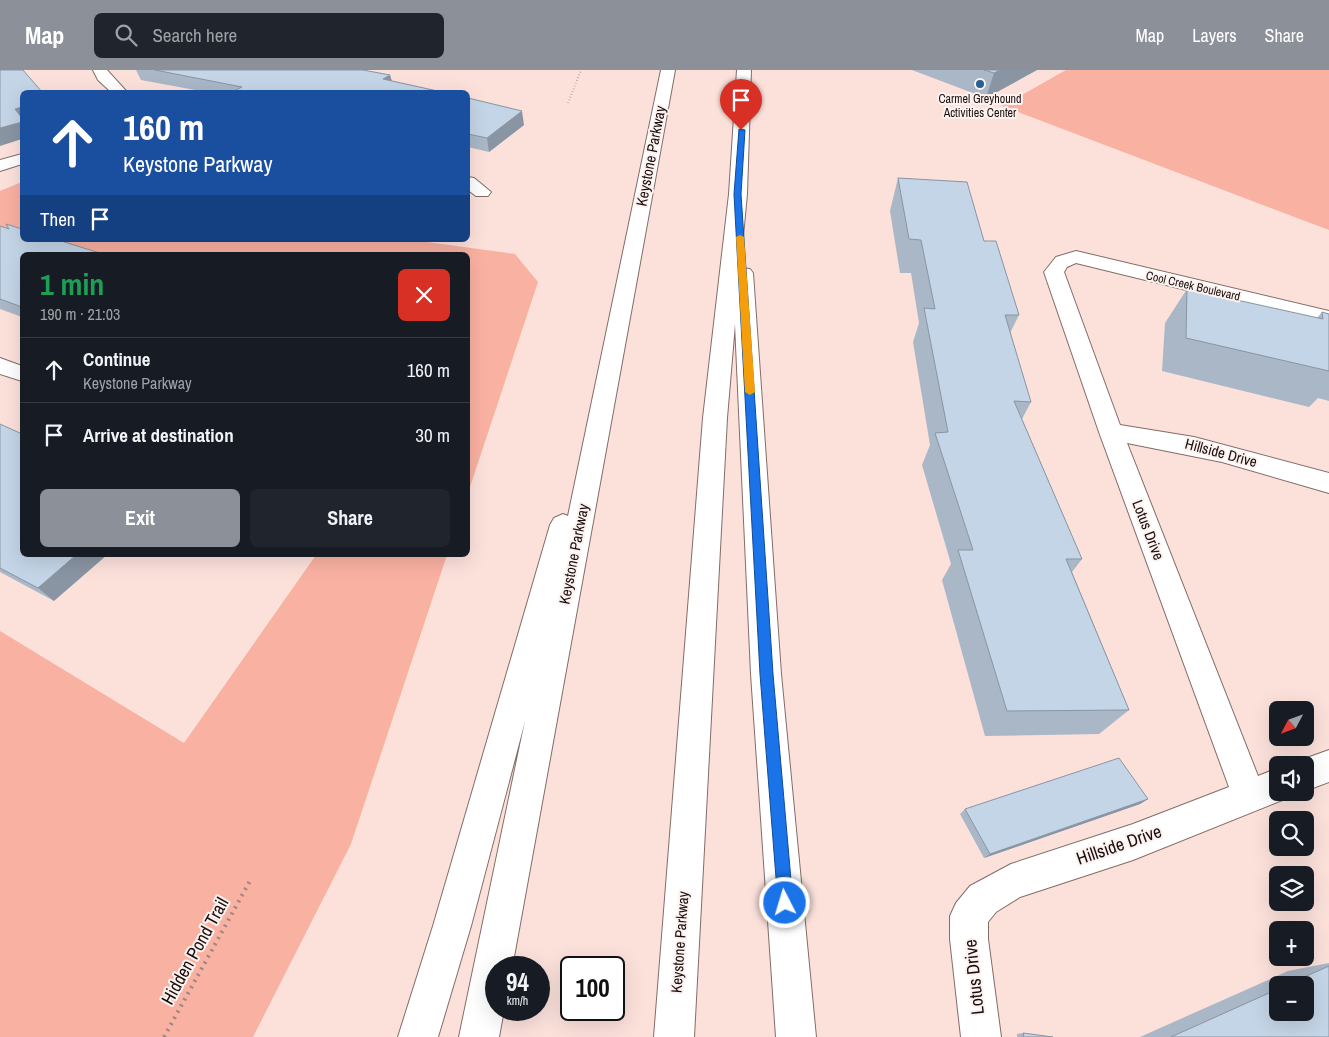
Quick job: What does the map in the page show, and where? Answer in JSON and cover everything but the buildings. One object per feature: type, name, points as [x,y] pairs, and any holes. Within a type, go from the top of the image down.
[{"type":"main road","points":[[100,70],[103,77],[117,90]]},
{"type":"main road","name":"Keystone Parkway","points":[[479,1037],[668,70]]},
{"type":"main road","name":"Keystone Parkway","points":[[674,1037],[715,418],[738,194],[744,70]]},
{"type":"main road","points":[[0,166],[20,160]]},
{"type":"main road","points":[[470,183],[482,192]]},
{"type":"main road","points":[[738,194],[766,674],[796,1037]]},
{"type":"main road","name":"Cool Creek Boulevard","points":[[1058,263],[1066,259],[1076,258],[1329,318]]},
{"type":"main road","name":"Lotus Drive","points":[[1058,263],[1054,272],[1112,432],[1263,791]]},
{"type":"main road","points":[[418,1037],[452,926],[619,321]]},
{"type":"main road","points":[[0,365],[20,373]]},
{"type":"main road","name":"Hillside Drive","points":[[1112,432],[1159,437],[1215,449],[1329,483]]},
{"type":"main road","points":[[1314,772],[1329,766]]},
{"type":"main road","name":"Hillside Drive","points":[[969,916],[983,899],[1011,882],[1133,842],[1263,791]]},
{"type":"main road","name":"Lotus Drive","points":[[969,916],[968,940],[981,1037]]},
{"type":"path","points":[[568,103],[581,70]]},
{"type":"path","name":"Hidden Pond Trail","points":[[164,1037],[251,879]]},
{"type":"shaded area","points":[[1066,70],[1329,70],[1329,230],[1002,106]]},
{"type":"shaded area","points":[[20,183],[20,232],[0,226],[0,191]]},
{"type":"shaded area","points":[[53,242],[427,242],[515,254],[538,282],[470,487],[470,252],[85,252]]},
{"type":"shaded area","points":[[315,557],[446,557],[351,844],[253,1037],[0,1037],[0,631],[184,743]]},
{"type":"slow traffic","points":[[740,237],[750,392]]},
{"type":"place","name":"Carmel Greyhound Activities Center","points":[[980,84]]},
{"type":"route","points":[[741,130],[738,194],[766,674],[785,903]]}]
